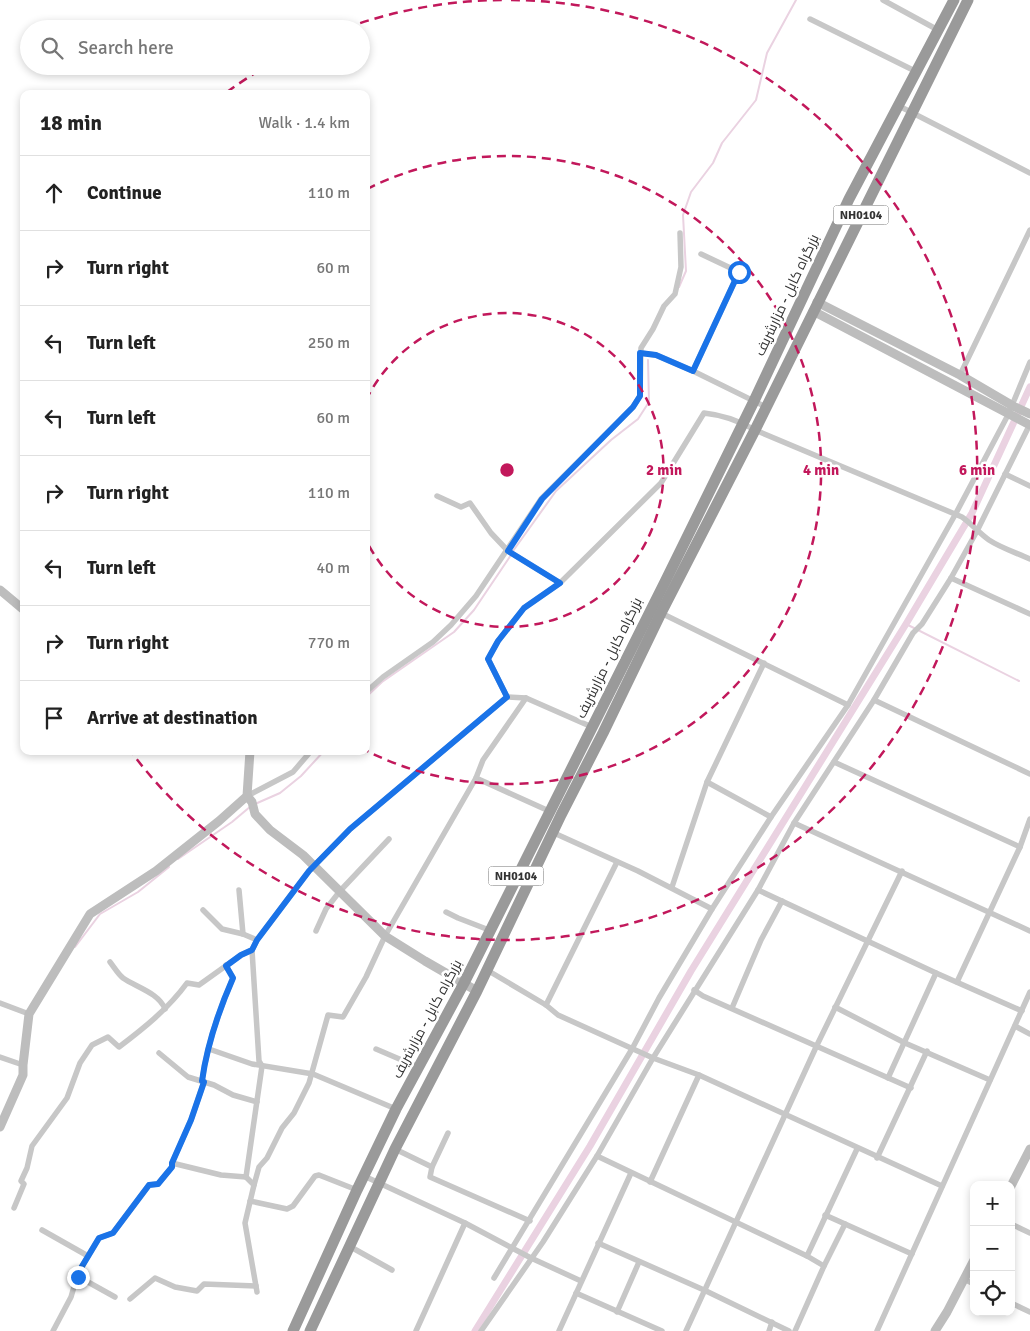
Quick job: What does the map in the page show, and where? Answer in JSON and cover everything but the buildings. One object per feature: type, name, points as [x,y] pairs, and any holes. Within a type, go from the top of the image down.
[{"type":"highway","name":"بزرگراه کابل - مزارشریف","points":[[293,1331],[396,1109],[464,983],[592,727],[754,401],[849,199],[954,0]]},
{"type":"highway","name":"بزرگراه کابل - مزارشریف","points":[[310,1331],[395,1149],[477,991],[661,613],[755,430],[968,0]]},
{"type":"street","points":[[883,0],[938,30]]},
{"type":"street","points":[[810,19],[917,72]]},
{"type":"street","points":[[899,106],[1030,173]]},
{"type":"street","points":[[960,375],[1030,230]]},
{"type":"street","points":[[370,688],[383,677],[433,642],[451,625],[511,553],[542,499],[633,407],[640,396],[641,348],[664,306],[675,294],[682,267],[680,233]]},
{"type":"street","points":[[693,371],[739,272],[701,254]]},
{"type":"street","points":[[481,1331],[529,1256],[543,1242],[597,1156],[694,990],[758,890],[794,823],[874,700],[913,633],[922,624],[951,578],[1030,425],[960,375],[815,306]]},
{"type":"street","points":[[815,306],[1011,410],[1030,414]]},
{"type":"street","points":[[640,353],[656,355],[766,407]]},
{"type":"street","points":[[494,1278],[515,1249],[712,909],[771,817],[848,706],[958,516],[1011,410],[1030,362]]},
{"type":"street","points":[[507,697],[488,659],[498,641],[524,608],[560,583],[661,483],[704,413],[721,414],[958,516],[976,528],[990,541],[1030,558]]},
{"type":"street","points":[[1005,474],[1030,486]]},
{"type":"street","points":[[437,496],[461,507],[470,503],[491,533],[511,553],[560,583]]},
{"type":"street","points":[[951,578],[1030,614]]},
{"type":"street","points":[[0,590],[20,607]]},
{"type":"street","points":[[661,613],[848,706]]},
{"type":"street","points":[[672,887],[707,782],[764,663]]},
{"type":"street","points":[[246,1177],[262,1066],[259,1062],[252,950],[257,940],[314,866],[350,829],[507,697],[526,698],[592,727]]},
{"type":"street","points":[[130,1299],[155,1278],[175,1287],[197,1291],[204,1284],[256,1289],[245,1223],[254,1185],[259,1167],[267,1158],[282,1128],[294,1113],[313,1074],[328,1015],[343,1017],[366,977],[385,936],[476,778],[483,760],[526,698]]},
{"type":"street","points":[[874,700],[1030,774]]},
{"type":"street","points":[[250,755],[249,799],[255,814],[270,830],[304,855],[385,936],[425,962],[477,991]]},
{"type":"street","points":[[0,1127],[23,1075],[22,1065],[29,1014],[90,914],[156,871],[249,799],[293,772],[308,755]]},
{"type":"street","points":[[834,762],[1020,847]]},
{"type":"street","points":[[476,778],[549,811]]},
{"type":"street","points":[[707,782],[771,817]]},
{"type":"street","points":[[957,982],[1020,847],[1030,819]]},
{"type":"street","points":[[794,823],[1030,931]]},
{"type":"street","points":[[554,833],[672,887],[712,909]]},
{"type":"street","points":[[316,931],[326,909],[340,891],[389,840]]},
{"type":"street","points":[[546,1005],[617,862]]},
{"type":"street","points":[[686,1331],[817,1045],[902,872]]},
{"type":"street","points":[[239,890],[243,934]]},
{"type":"street","points":[[758,890],[1022,1011]]},
{"type":"street","points":[[732,1008],[761,940],[782,901]]},
{"type":"street","points":[[203,910],[222,928],[257,940]]},
{"type":"street","points":[[446,912],[489,930]]},
{"type":"street","points":[[14,1208],[24,1184],[21,1181],[27,1168],[32,1146],[67,1098],[80,1062],[92,1045],[108,1037],[119,1047],[165,1009],[187,983],[199,985],[241,955],[252,950]]},
{"type":"street","points":[[110,962],[122,977],[148,992],[164,1005],[165,1009]]},
{"type":"street","points":[[54,1331],[71,1297],[78,1273],[99,1238],[113,1233],[149,1185],[158,1184],[172,1167],[191,1120],[203,1082],[219,1010],[233,978],[226,966]]},
{"type":"street","points":[[487,970],[546,1005],[558,1016],[653,1058],[699,1075],[857,1149],[942,1186]]},
{"type":"street","points":[[888,1078],[936,973]]},
{"type":"street","points":[[694,990],[911,1088]]},
{"type":"street","points":[[877,1331],[1030,992]]},
{"type":"street","points":[[0,1003],[29,1014]]},
{"type":"street","points":[[836,1007],[906,1042],[990,1080]]},
{"type":"street","points":[[1015,1026],[1030,1034]]},
{"type":"street","points":[[209,1049],[262,1066],[313,1074],[396,1109]]},
{"type":"street","points":[[376,1049],[418,1068]]},
{"type":"street","points":[[877,1158],[927,1051]]},
{"type":"street","points":[[159,1053],[188,1077],[214,1085],[232,1095],[257,1102]]},
{"type":"street","points":[[0,1057],[22,1065]]},
{"type":"street","points":[[650,1182],[699,1075]]},
{"type":"street","points":[[448,1133],[432,1167],[430,1177],[530,1221]]},
{"type":"street","points":[[395,1149],[432,1167]]},
{"type":"street","points":[[806,1256],[857,1149]]},
{"type":"street","points":[[1014,1181],[1030,1149]]},
{"type":"street","points":[[597,1156],[824,1266]]},
{"type":"street","points":[[172,1163],[221,1175],[246,1177],[254,1185]]},
{"type":"street","points":[[559,1331],[631,1172]]},
{"type":"street","points":[[250,1201],[287,1209],[293,1206],[315,1176],[319,1175],[357,1190]]},
{"type":"street","points":[[364,1176],[465,1223],[581,1281]]},
{"type":"street","points":[[825,1215],[912,1254]]},
{"type":"street","points":[[416,1331],[465,1223]]},
{"type":"street","points":[[795,1331],[845,1224]]},
{"type":"street","points":[[1015,1226],[1030,1233]]},
{"type":"street","points":[[42,1230],[88,1256]]},
{"type":"street","points":[[598,1243],[704,1290],[789,1331]]},
{"type":"street","points":[[349,1246],[392,1270]]},
{"type":"street","points":[[617,1312],[639,1262]]},
{"type":"street","points":[[935,1331],[970,1268]]},
{"type":"street","points":[[78,1273],[78,1277],[114,1296]]},
{"type":"street","points":[[964,1279],[970,1282]]},
{"type":"street","points":[[576,1293],[662,1331]]},
{"type":"street","points":[[1015,1305],[1030,1312]]},
{"type":"street","points":[[769,1331],[772,1322]]},
{"type":"waterway","points":[[679,287],[686,271],[683,215],[691,192],[713,163],[722,143],[756,100],[767,53],[796,0]]},
{"type":"waterway","points":[[513,551],[556,491],[611,440],[638,419],[649,402],[648,360]]},
{"type":"waterway","points":[[475,1331],[590,1146],[691,971],[906,624],[972,513],[1030,387]]},
{"type":"waterway","points":[[370,693],[382,682],[454,632],[474,610],[511,555]]},
{"type":"waterway","points":[[906,624],[1019,681]]},
{"type":"waterway","points":[[255,804],[280,793],[301,776],[320,755]]},
{"type":"waterway","points":[[178,859],[232,822],[251,806]]},
{"type":"waterway","points":[[75,947],[100,914],[138,892],[169,867]]},
{"type":"route","points":[[78,1277],[78,1273],[99,1238],[113,1233],[149,1185],[158,1184],[172,1167],[179,1144],[199,1099],[204,1082],[202,1081],[204,1067],[219,1010],[233,978],[226,966],[241,955],[252,950],[257,940],[302,879],[350,829],[507,697],[488,659],[498,641],[524,608],[560,583],[508,551],[542,499],[612,426],[633,407],[640,396],[640,353],[656,355],[693,371],[739,272]]}]
